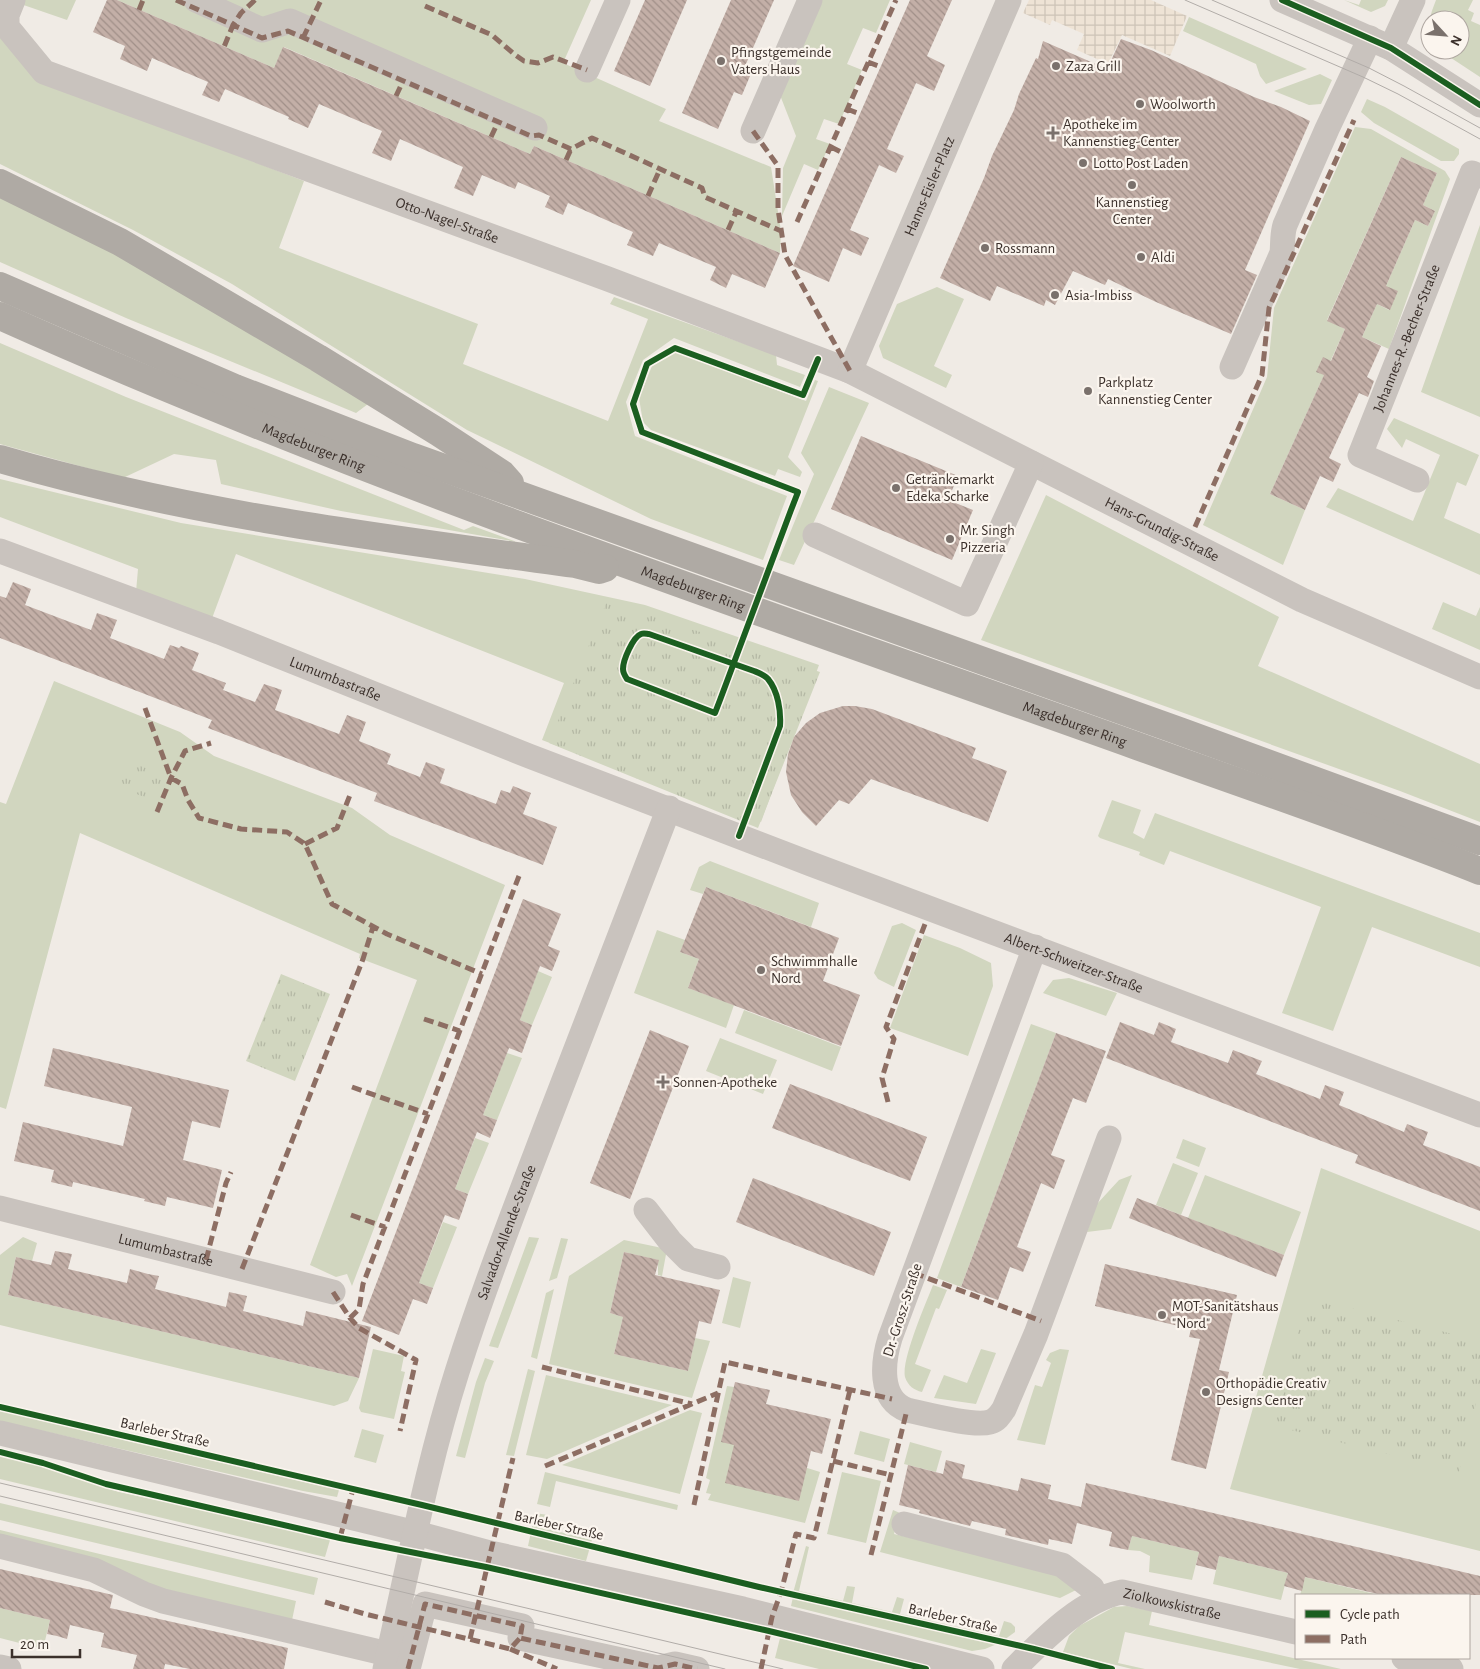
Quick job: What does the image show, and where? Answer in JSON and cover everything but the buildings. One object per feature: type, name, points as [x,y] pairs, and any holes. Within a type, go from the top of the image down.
[{"type":"highway","points":[[0,183],[120,242],[318,358],[502,474],[523,496]]},
{"type":"highway","name":"Magdeburger Ring","points":[[0,286],[148,351],[413,457],[1182,732],[1480,841]]},
{"type":"highway","name":"Magdeburger Ring","points":[[0,316],[277,434],[387,476],[1311,807],[1480,871]]},
{"type":"highway","points":[[0,459],[137,495],[372,537],[575,564],[599,570],[620,561]]},
{"type":"street","name":"Otto-Nagel-Straße","points":[[13,0],[7,15],[7,27],[44,72],[608,279],[850,372]]},
{"type":"street","points":[[196,0],[262,30],[290,21],[534,128]]},
{"type":"street","points":[[587,70],[618,0]]},
{"type":"street","points":[[753,132],[810,0]]},
{"type":"street","name":"Hanns-Eisler-Platz","points":[[850,372],[1008,0]]},
{"type":"street","points":[[1282,0],[1380,43],[1480,105]]},
{"type":"street","points":[[1232,366],[1282,253],[1282,234],[1285,225],[1327,129],[1380,43],[1413,0]]},
{"type":"street","name":"Johannes-R.-Becher-Straße","points":[[1417,480],[1360,455],[1472,173],[1480,176]]},
{"type":"street","name":"Hans-Grundig-Straße","points":[[850,372],[1302,600],[1480,677]]},
{"type":"street","points":[[815,534],[967,604],[1030,463]]},
{"type":"street","name":"Lumumbastraße","points":[[0,551],[219,632],[529,756],[669,808]]},
{"type":"street","name":"Albert-Schweitzer-Straße","points":[[669,808],[811,864],[1480,1115]]},
{"type":"street","name":"Salvador-Allende-Straße","points":[[386,1661],[424,1492],[451,1393],[474,1319],[669,808]]},
{"type":"street","name":"Dr.-Grosz-Straße","points":[[1035,947],[890,1338],[885,1356],[885,1378],[890,1395],[898,1405],[907,1410],[972,1422],[990,1422],[999,1416],[1004,1409],[1036,1334],[1109,1138]]},
{"type":"street","name":"Lumumbastraße","points":[[0,1208],[333,1292]]},
{"type":"street","points":[[646,1210],[670,1241],[688,1259],[718,1266]]},
{"type":"street","points":[[0,1433],[416,1533],[490,1553],[742,1609],[982,1669]]},
{"type":"street","points":[[904,1524],[1062,1565],[1092,1588]]},
{"type":"street","points":[[0,1546],[94,1570],[163,1601],[386,1661]]},
{"type":"street","name":"Ziolkowskistraße","points":[[1014,1669],[1074,1615],[1109,1596],[1122,1592],[1295,1632]]},
{"type":"street","points":[[408,1669],[425,1604],[522,1626],[520,1638],[658,1668],[675,1664],[697,1669]]},
{"type":"street","points":[[1408,1659],[1451,1669]]},
{"type":"street","points":[[0,1667],[9,1669]]},
{"type":"green space","points":[[9,0],[76,0],[67,20]]},
{"type":"green space","points":[[117,0],[182,0],[188,2],[189,0],[591,0],[563,63],[666,109],[659,121],[771,167],[781,231],[780,253],[534,146],[530,154],[284,47],[274,68]]},
{"type":"green space","points":[[817,0],[890,0],[876,33],[863,28],[847,64],[862,70],[839,124],[824,119],[816,139],[830,144],[818,170],[804,164],[782,216],[783,168],[796,136],[778,90]]},
{"type":"green space","points":[[1344,0],[1359,5],[1361,0],[1388,0],[1385,6],[1371,12]]},
{"type":"green space","points":[[1436,0],[1473,0],[1468,10],[1432,10]]},
{"type":"green space","points":[[1470,11],[1474,13],[1471,21],[1480,25],[1480,77],[1454,60],[1470,60]]},
{"type":"green space","points":[[1189,17],[1307,69],[1266,84],[1260,76],[1256,64],[1183,31]]},
{"type":"green space","points":[[0,28],[40,79],[304,181],[279,248],[478,324],[463,364],[608,421],[648,319],[610,304],[614,297],[776,355],[777,365],[805,375],[800,387],[674,338],[643,360],[626,402],[635,436],[787,496],[763,560],[651,519],[467,430],[232,284],[133,230],[0,164]]},
{"type":"green space","points":[[1320,74],[1332,80],[1321,104],[1309,105],[1274,91]]},
{"type":"green space","points":[[1367,99],[1385,107],[1459,149],[1459,154],[1454,161],[1441,161],[1374,123],[1361,112]]},
{"type":"green space","points":[[1355,127],[1371,129],[1445,171],[1450,179],[1389,349],[1362,337],[1377,304],[1389,310],[1386,286],[1415,220],[1428,226],[1435,211],[1423,205],[1437,173],[1401,157],[1327,320],[1345,329],[1270,494],[1305,510],[1283,565],[1203,525],[1267,377],[1274,308]]},
{"type":"green space","points":[[0,196],[113,252],[368,404],[356,413],[126,318],[0,262]]},
{"type":"green space","points":[[1480,225],[1480,417],[1421,392]]},
{"type":"green space","points":[[937,287],[964,299],[934,366],[952,375],[946,388],[883,358],[879,346],[897,304]]},
{"type":"green space","points":[[0,343],[126,397],[464,530],[473,526],[517,542],[341,511],[221,484],[216,460],[174,454],[123,478],[0,444]]},
{"type":"green space","points":[[676,352],[806,401],[815,380],[818,381],[788,457],[802,472],[800,477],[778,469],[775,476],[651,430],[643,422],[639,398],[652,366]]},
{"type":"green space","points":[[829,387],[869,403],[794,565],[779,560],[814,474],[801,453]]},
{"type":"green space","points":[[1394,418],[1479,455],[1466,486],[1457,482],[1444,518],[1480,534],[1480,575],[1326,507],[1338,488],[1413,521],[1440,455],[1406,439],[1402,448],[1387,429]]},
{"type":"green space","points":[[0,479],[181,523],[525,579],[645,605],[819,665],[761,822],[753,817],[698,800],[542,740],[564,683],[236,554],[211,621],[136,592],[138,569],[0,517]]},
{"type":"green space","points":[[1046,495],[1279,617],[1258,666],[1480,764],[1480,822],[1400,791],[981,640]]},
{"type":"green space","points":[[607,601],[820,672],[758,828],[549,743]]},
{"type":"green space","points":[[1443,602],[1476,616],[1480,607],[1480,650],[1432,629]]},
{"type":"green space","points":[[54,681],[180,732],[214,756],[352,808],[390,835],[505,885],[352,1286],[347,1274],[336,1277],[310,1265],[417,980],[359,958],[360,954],[80,833],[6,1109],[0,1107],[0,802],[6,804]]},
{"type":"green space","points":[[122,759],[167,776],[158,802],[112,785]]},
{"type":"green space","points":[[1112,800],[1141,810],[1133,833],[1144,839],[1155,813],[1480,933],[1480,967],[1372,927],[1333,1031],[1282,1013],[1321,907],[1170,851],[1164,865],[1139,855],[1140,852],[1100,838],[1098,836]]},
{"type":"green space","points":[[710,861],[819,903],[811,927],[706,887],[703,894],[690,890],[699,867]]},
{"type":"green space","points":[[902,923],[916,930],[894,987],[878,979],[874,973],[892,926]]},
{"type":"green space","points":[[657,930],[685,940],[680,952],[699,959],[688,988],[734,1005],[726,1028],[634,993]]},
{"type":"green space","points":[[924,935],[960,948],[991,963],[993,986],[968,1056],[890,1028]]},
{"type":"green space","points":[[538,971],[552,977],[532,1025],[520,1020]]},
{"type":"green space","points":[[281,974],[330,994],[295,1081],[246,1061]]},
{"type":"green space","points":[[1069,978],[1117,993],[1106,1016],[1043,993],[1053,980]]},
{"type":"green space","points":[[744,1010],[841,1047],[832,1071],[735,1033]]},
{"type":"green space","points":[[1031,1024],[1056,1033],[961,1287],[937,1278]]},
{"type":"green space","points":[[720,1038],[777,1060],[763,1094],[706,1071]]},
{"type":"green space","points":[[507,1053],[522,1058],[497,1120],[483,1115]]},
{"type":"green space","points":[[475,1138],[489,1143],[468,1194],[455,1189]]},
{"type":"green space","points":[[1183,1139],[1206,1148],[1199,1167],[1176,1158]]},
{"type":"green space","points":[[1173,1163],[1198,1173],[1181,1215],[1156,1205]]},
{"type":"green space","points":[[1321,1168],[1480,1231],[1480,1551],[1230,1489]]},
{"type":"green space","points":[[1132,1175],[1111,1229],[1087,1232],[1096,1205],[1119,1180]]},
{"type":"green space","points":[[1205,1175],[1301,1212],[1284,1255],[1188,1218]]},
{"type":"green space","points":[[443,1222],[457,1227],[433,1288],[419,1283]]},
{"type":"green space","points":[[23,1237],[37,1243],[32,1261],[16,1257],[8,1295],[359,1378],[348,1401],[334,1406],[0,1325],[0,1255]]},
{"type":"green space","points":[[529,1237],[539,1238],[498,1348],[489,1346]]},
{"type":"green space","points":[[561,1238],[568,1239],[557,1278],[549,1281]]},
{"type":"green space","points":[[624,1240],[667,1249],[662,1276],[658,1275],[658,1260],[624,1252],[610,1313],[623,1317],[614,1354],[688,1371],[695,1338],[710,1341],[692,1398],[549,1364],[569,1276]]},
{"type":"green space","points":[[733,1277],[751,1282],[740,1328],[722,1323]]},
{"type":"green space","points":[[933,1285],[947,1290],[939,1309],[936,1308],[915,1364],[931,1370],[922,1392],[914,1389],[908,1383],[905,1377],[905,1369],[915,1331]]},
{"type":"green space","points":[[554,1289],[537,1359],[531,1357],[546,1293]]},
{"type":"green space","points":[[1307,1297],[1480,1341],[1480,1387],[1459,1472],[1275,1426]]},
{"type":"green space","points":[[373,1349],[404,1356],[401,1371],[405,1372],[394,1419],[361,1412],[359,1408]]},
{"type":"green space","points":[[981,1349],[996,1353],[976,1404],[934,1398],[944,1375],[967,1383]]},
{"type":"green space","points":[[1060,1349],[1069,1350],[1045,1445],[1017,1440],[1035,1385],[1042,1387],[1051,1363],[1046,1360],[1050,1353]]},
{"type":"green space","points":[[485,1358],[494,1361],[485,1383],[465,1458],[456,1456],[476,1382]]},
{"type":"green space","points":[[528,1369],[535,1371],[514,1456],[506,1455]]},
{"type":"green space","points":[[546,1375],[672,1405],[547,1459],[526,1455]]},
{"type":"green space","points":[[727,1386],[734,1387],[734,1445],[820,1472],[805,1523],[708,1500],[711,1494],[706,1493],[710,1480],[706,1478]]},
{"type":"green space","points":[[690,1410],[702,1413],[680,1494],[562,1465]]},
{"type":"green space","points":[[0,1411],[339,1490],[337,1497],[303,1491],[0,1421]]},
{"type":"green space","points":[[362,1429],[384,1435],[376,1463],[354,1457]]},
{"type":"green space","points":[[860,1431],[890,1439],[884,1462],[854,1454]]},
{"type":"green space","points":[[910,1442],[942,1451],[936,1472],[904,1464]]},
{"type":"green space","points":[[0,1455],[42,1466],[119,1492],[330,1540],[325,1557],[0,1479]]},
{"type":"green space","points":[[545,1472],[678,1505],[677,1510],[556,1481],[550,1507],[537,1504]]},
{"type":"green space","points":[[842,1472],[881,1481],[866,1543],[827,1534]]},
{"type":"green space","points":[[0,1503],[318,1578],[314,1595],[0,1520]]},
{"type":"green space","points":[[893,1510],[900,1513],[894,1534],[1059,1573],[1078,1589],[1060,1598],[880,1552]]},
{"type":"green space","points":[[535,1513],[548,1515],[544,1528],[592,1540],[586,1561],[528,1546]]},
{"type":"green space","points":[[0,1530],[296,1601],[291,1625],[176,1598],[0,1538]]},
{"type":"green space","points":[[1132,1536],[1199,1552],[1192,1580],[1149,1572],[1150,1556],[1140,1551],[1128,1550]]},
{"type":"green space","points":[[806,1546],[809,1547],[799,1591],[843,1601],[847,1586],[855,1587],[852,1603],[892,1612],[897,1597],[904,1599],[900,1614],[999,1636],[1004,1621],[1011,1623],[1015,1627],[1015,1632],[1004,1640],[793,1593]]},
{"type":"green space","points":[[1219,1556],[1288,1573],[1281,1600],[1213,1584]]},
{"type":"green space","points":[[1305,1577],[1375,1594],[1300,1594]]},
{"type":"green space","points":[[793,1597],[997,1644],[985,1649],[972,1651],[791,1606]]},
{"type":"green space","points":[[1127,1606],[1152,1611],[1149,1625],[1341,1669],[1300,1669],[1125,1632],[1118,1663],[1145,1669],[1132,1669],[1063,1652],[1069,1636],[1079,1626],[1114,1607]]},
{"type":"green space","points":[[0,1608],[50,1620],[43,1649],[0,1638]]},
{"type":"green space","points":[[780,1638],[911,1669],[819,1669],[775,1658]]},
{"type":"shaded area","points":[[1029,0],[1151,0],[1187,16],[1170,56],[1122,35],[1108,64],[1077,50],[1084,34],[1052,20],[1050,25],[1023,13]]},
{"type":"tram line","points":[[1185,0],[1363,77],[1480,139]]},
{"type":"tram line","points":[[1212,0],[1369,68],[1480,128]]},
{"type":"tram line","points":[[0,1483],[783,1669]]},
{"type":"tram line","points":[[0,1496],[725,1669]]},
{"type":"marked path","points":[[139,10],[143,0]]},
{"type":"marked path","points":[[176,0],[233,25],[224,47]]},
{"type":"marked path","points":[[255,0],[241,13],[233,25],[262,38],[288,31],[531,136],[539,135],[571,149],[592,138],[702,188],[705,197],[781,231]]},
{"type":"marked path","points":[[303,38],[321,0]]},
{"type":"marked path","points":[[797,222],[896,0]]},
{"type":"marked path","points":[[425,6],[492,35],[524,61],[538,63],[553,57],[587,70]]},
{"type":"marked path","points":[[868,62],[881,67]]},
{"type":"marked path","points":[[396,96],[403,81]]},
{"type":"marked path","points":[[847,109],[860,114]]},
{"type":"marked path","points":[[1195,527],[1262,375],[1269,308],[1354,120]]},
{"type":"marked path","points":[[491,137],[498,122]]},
{"type":"marked path","points":[[753,131],[778,166],[778,209],[785,255],[850,371]]},
{"type":"marked path","points":[[831,147],[843,153]]},
{"type":"marked path","points":[[566,160],[571,149]]},
{"type":"marked path","points":[[648,196],[660,169]]},
{"type":"marked path","points":[[728,230],[737,210]]},
{"type":"marked path","points":[[145,708],[171,778],[182,784],[188,800],[199,818],[241,829],[287,832],[305,844],[332,904],[387,934],[482,974]]},
{"type":"marked path","points":[[157,812],[185,751],[211,743]]},
{"type":"marked path","points":[[305,844],[337,828],[350,795]]},
{"type":"marked path","points":[[350,1318],[359,1309],[363,1284],[519,876]]},
{"type":"marked path","points":[[888,1102],[882,1078],[894,1039],[886,1027],[925,924]]},
{"type":"marked path","points":[[242,1269],[363,959],[373,927]]},
{"type":"marked path","points":[[424,1019],[460,1031]]},
{"type":"marked path","points":[[352,1087],[428,1114]]},
{"type":"marked path","points":[[206,1260],[226,1183],[231,1172]]},
{"type":"marked path","points":[[351,1215],[385,1227]]},
{"type":"marked path","points":[[914,1273],[1041,1321]]},
{"type":"marked path","points":[[333,1292],[359,1328],[416,1360],[400,1431]]},
{"type":"marked path","points":[[694,1505],[725,1362],[892,1399]]},
{"type":"marked path","points":[[542,1367],[692,1404]]},
{"type":"marked path","points":[[761,1669],[772,1617],[781,1592],[796,1534],[814,1538],[850,1390]]},
{"type":"marked path","points":[[545,1466],[718,1393]]},
{"type":"marked path","points":[[871,1555],[907,1410]]},
{"type":"marked path","points":[[470,1639],[513,1458]]},
{"type":"marked path","points":[[833,1461],[891,1475]]},
{"type":"marked path","points":[[340,1538],[353,1489]]},
{"type":"marked path","points":[[325,1602],[365,1614],[510,1649],[520,1638]]},
{"type":"marked path","points":[[408,1669],[425,1604],[522,1626],[520,1638],[658,1668],[675,1664],[697,1669]]},
{"type":"marked path","points":[[510,1649],[557,1669]]},
{"type":"cycle path","points":[[1282,0],[1391,48],[1480,105]]},
{"type":"cycle path","points":[[739,836],[780,726],[778,701],[774,689],[767,678],[754,671],[649,634],[641,634],[635,639],[623,665],[623,672],[627,679],[715,713],[720,700],[791,510],[798,492],[642,432],[633,404],[647,364],[675,348],[803,395],[818,359]]},
{"type":"cycle path","name":"Barleber Straße","points":[[0,1407],[422,1505],[759,1587],[1034,1649],[1112,1669]]},
{"type":"cycle path","points":[[0,1452],[43,1463],[106,1484],[340,1538],[486,1567],[769,1631],[926,1669]]},
{"type":"place","name":"Pfingstgemeinde Vaters Haus","points":[[721,61]]},
{"type":"place","name":"Zaza Grill","points":[[1056,66]]},
{"type":"place","name":"Woolworth","points":[[1140,104]]},
{"type":"place","name":"Apotheke im Kannenstieg-Center","points":[[1053,133]]},
{"type":"place","name":"Lotto Post Laden","points":[[1083,163]]},
{"type":"place","name":"Kannenstieg Center","points":[[1132,185]]},
{"type":"place","name":"Rossmann","points":[[985,248]]},
{"type":"place","name":"Aldi","points":[[1141,257]]},
{"type":"place","name":"Asia-Imbiss","points":[[1055,295]]},
{"type":"place","name":"Parkplatz Kannenstieg Center","points":[[1088,391]]},
{"type":"place","name":"Getränkemarkt Edeka Scharke","points":[[896,488]]},
{"type":"place","name":"Mr. Singh Pizzeria","points":[[950,539]]},
{"type":"place","name":"Schwimmhalle Nord","points":[[761,970]]},
{"type":"place","name":"Sonnen-Apotheke","points":[[663,1082]]},
{"type":"place","name":"MOT-Sanitätshaus \"Nord\"","points":[[1162,1315]]},
{"type":"place","name":"Orthopädie Creativ Designs Center","points":[[1206,1392]]}]
